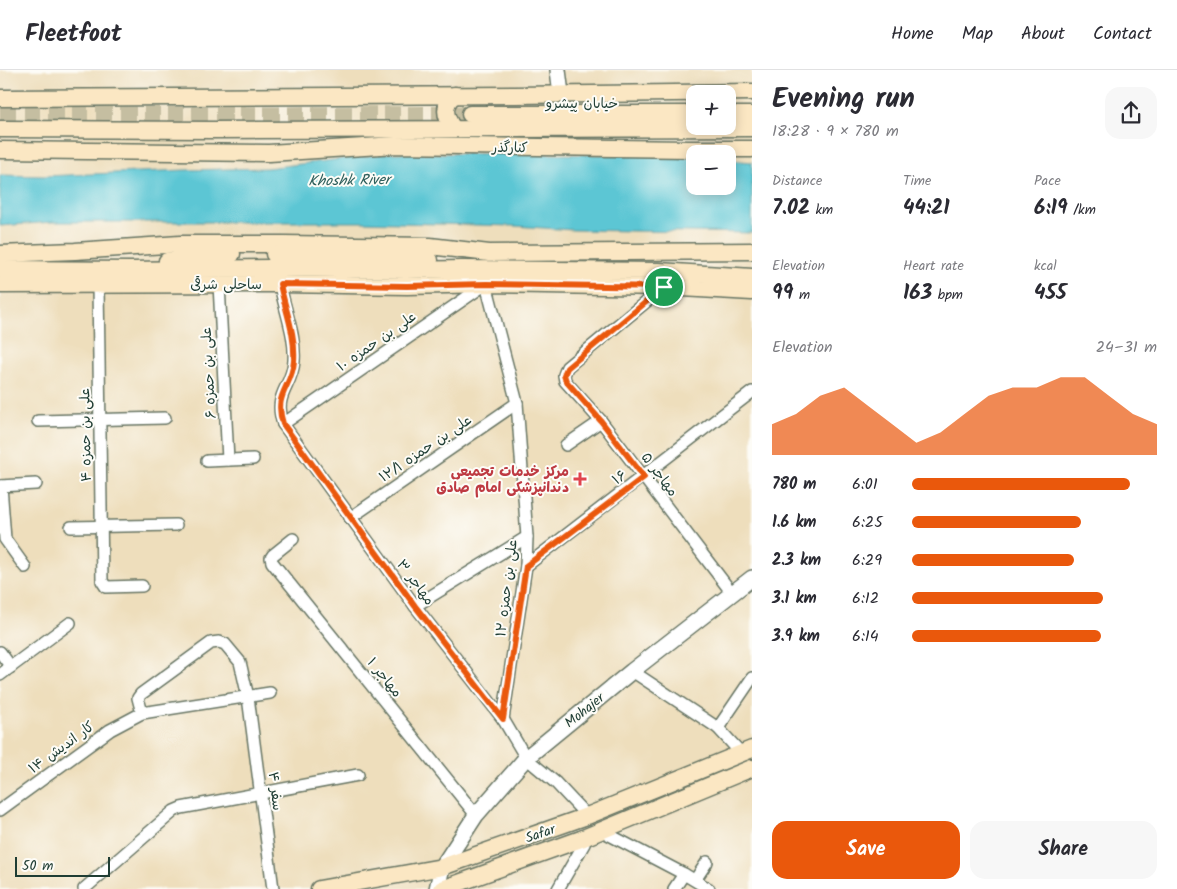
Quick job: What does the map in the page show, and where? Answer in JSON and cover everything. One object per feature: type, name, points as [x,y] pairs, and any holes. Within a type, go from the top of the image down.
[{"type":"main road","points":[[0,98],[752,92]]},
{"type":"main road","points":[[432,95],[438,111],[438,118],[433,129]]},
{"type":"main road","points":[[453,128],[446,118],[446,111],[448,102],[455,95]]},
{"type":"main road","name":"خیابان پیشرو","points":[[686,103],[470,109],[686,114]]},
{"type":"main road","points":[[736,103],[752,103]]},
{"type":"main road","points":[[736,115],[752,115]]},
{"type":"main road","points":[[0,129],[752,128]]},
{"type":"main road","points":[[0,138],[54,142],[225,143],[269,152]]},
{"type":"main road","name":"کنارگذر","points":[[269,152],[396,145],[690,150],[752,148]]},
{"type":"main road","points":[[0,150],[269,152]]},
{"type":"main road","points":[[0,254],[180,244],[430,246],[489,253],[752,251]]},
{"type":"main road","points":[[131,270],[170,260],[220,254],[447,260],[489,253]]},
{"type":"main road","name":"ساحلی شرقی","points":[[0,269],[462,269],[659,271],[752,276]]},
{"type":"main road","name":"ساحلی شرقی","points":[[0,285],[280,284],[407,286],[486,284],[664,287],[752,292]]},
{"type":"main road","name":"Safar","points":[[319,889],[442,867],[587,816],[746,751]]},
{"type":"main road","name":"Safar","points":[[442,889],[581,839],[752,768]]},
{"type":"street","points":[[558,70],[561,94]]},
{"type":"street","name":"۶ علی بن حمزه","points":[[219,284],[228,460]]},
{"type":"street","points":[[280,284],[293,342],[294,362],[279,402],[279,412],[283,424]]},
{"type":"street","name":"۱۲ علی بن حمزه","points":[[486,284],[517,403],[527,537],[526,566],[503,719]]},
{"type":"street","name":"۱۰ علی بن حمزه","points":[[283,424],[486,284]]},
{"type":"street","name":"۴ علی بن حمزه","points":[[98,285],[103,585],[106,587],[142,586]]},
{"type":"street","name":"۵ مهاجر","points":[[664,287],[567,368],[564,375],[566,381],[601,421],[732,593]]},
{"type":"street","name":"۱۶","points":[[526,566],[752,392]]},
{"type":"street","name":"۱۲/۱ علی بن حمزه","points":[[350,518],[517,403]]},
{"type":"street","points":[[38,421],[165,418]]},
{"type":"street","points":[[566,445],[601,421]]},
{"type":"street","name":"۳ مهاجر","points":[[283,424],[415,606],[503,719],[526,758],[556,783],[587,816]]},
{"type":"street","points":[[207,461],[253,458]]},
{"type":"street","points":[[25,567],[5,539],[0,486],[36,484]]},
{"type":"street","points":[[71,526],[176,525]]},
{"type":"street","points":[[415,606],[527,537]]},
{"type":"street","name":"۱ مهاجر","points":[[293,539],[271,558],[476,815]]},
{"type":"street","name":"Mohajer","points":[[436,889],[442,867],[476,815],[526,758],[632,671],[752,578]]},
{"type":"street","points":[[0,675],[70,623]]},
{"type":"street","name":"۴ سفر","points":[[142,713],[138,698],[141,694],[211,644],[219,642],[225,644],[240,662],[248,697],[262,792],[273,889]]},
{"type":"street","points":[[0,652],[11,667]]},
{"type":"street","points":[[632,671],[718,728],[746,751]]},
{"type":"street","points":[[718,728],[752,678]]},
{"type":"street","name":"۱۴ کار اندیش","points":[[0,810],[110,730],[142,713],[270,693]]},
{"type":"street","points":[[84,889],[174,811],[181,808],[358,775]]},
{"type":"street","points":[[600,830],[709,889]]},
{"type":"street","points":[[558,889],[584,844],[581,839]]},
{"type":"street","points":[[695,880],[707,862]]},
{"type":"street","points":[[674,889],[684,874]]},
{"type":"water","name":"Khoshk River","points":[[391,153],[650,155],[686,157],[686,195],[736,195],[736,161],[752,162],[752,233],[573,230],[514,226],[362,222],[52,222],[0,226],[0,175],[44,176],[267,168]]},
{"type":"tunnel","points":[[0,115],[470,114]]},
{"type":"place","name":"مرکز خدمات تجمیعی دندانپزشکی امام صادق","points":[[580,479]]},
{"type":"route","points":[[280,284],[407,286],[486,284],[664,287],[567,368],[564,375],[566,381],[601,421],[644,477],[526,566],[503,719],[415,606],[283,424],[279,412],[279,402],[294,362],[293,342],[280,284]]}]
